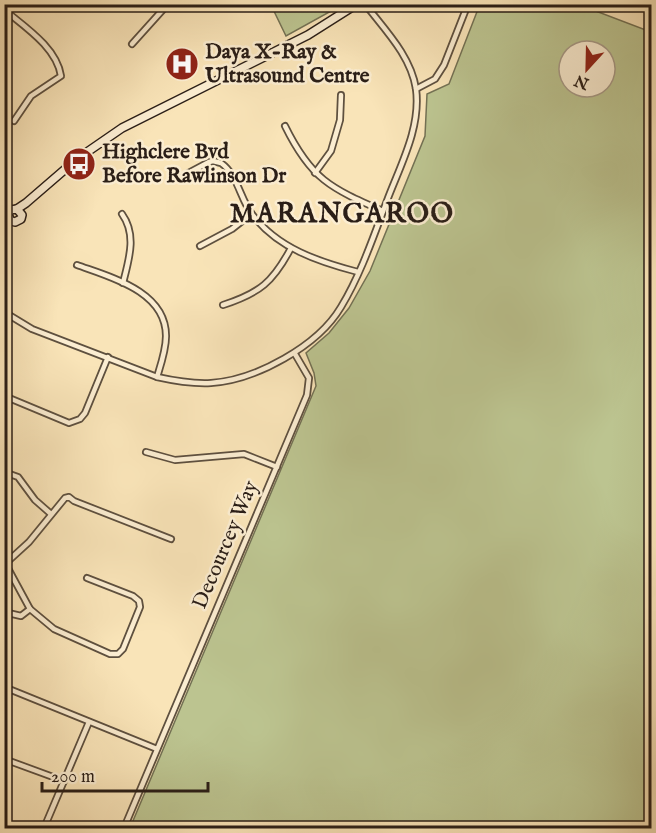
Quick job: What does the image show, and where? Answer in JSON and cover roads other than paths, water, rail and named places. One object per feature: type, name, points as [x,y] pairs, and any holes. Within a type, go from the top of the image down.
[{"type":"street","points":[[11,4],[6,13],[35,35],[59,64],[61,76],[31,96],[14,121]]},
{"type":"street","points":[[132,44],[168,4]]},
{"type":"street","points":[[4,229],[11,212],[26,203],[76,159],[122,128],[308,35],[357,4]]},
{"type":"street","points":[[4,312],[32,329],[157,377],[179,381],[212,383],[251,374],[295,354],[320,333],[340,308],[357,272],[409,145],[415,118],[416,89],[403,54],[365,4]]},
{"type":"street","points":[[416,89],[435,79],[444,65],[468,4]]},
{"type":"street","points":[[315,173],[331,151],[340,120],[341,95]]},
{"type":"street","points":[[285,126],[297,150],[315,173],[332,187],[383,211]]},
{"type":"street","points":[[179,178],[209,162],[221,163],[239,187],[251,214],[269,231],[291,248],[316,260],[357,272]]},
{"type":"street","points":[[122,214],[129,228],[131,243],[123,283]]},
{"type":"street","points":[[200,246],[232,229],[251,214]]},
{"type":"street","points":[[223,305],[241,299],[263,287],[281,267],[291,248]]},
{"type":"street","points":[[77,265],[123,283],[147,298],[162,315],[166,334],[164,357],[157,377]]},
{"type":"street","name":"Decourcey Way","points":[[124,828],[307,395],[309,378],[295,354]]},
{"type":"street","points":[[9,398],[69,423],[80,419],[108,357]]},
{"type":"street","points":[[146,452],[175,460],[244,454],[277,467]]},
{"type":"street","points":[[4,472],[18,477],[35,500],[51,514]]},
{"type":"street","points":[[87,578],[133,596],[139,601],[140,608],[123,649],[118,654],[110,654],[54,629],[30,609],[5,562],[29,542],[65,498],[69,497],[171,539]]},
{"type":"street","points":[[4,612],[21,616],[30,609]]},
{"type":"street","points":[[4,687],[157,749]]},
{"type":"street","points":[[44,828],[89,723]]},
{"type":"street","points":[[4,759],[64,781]]},
{"type":"place","name":"Daya X-Ray & Ultrasound Centre","points":[[182,64]]},
{"type":"place","name":"Highclere Bvd Before Rawlinson Dr","points":[[79,164]]},
{"type":"district","name":"MARANGAROO","points":[[342,215]]}]
